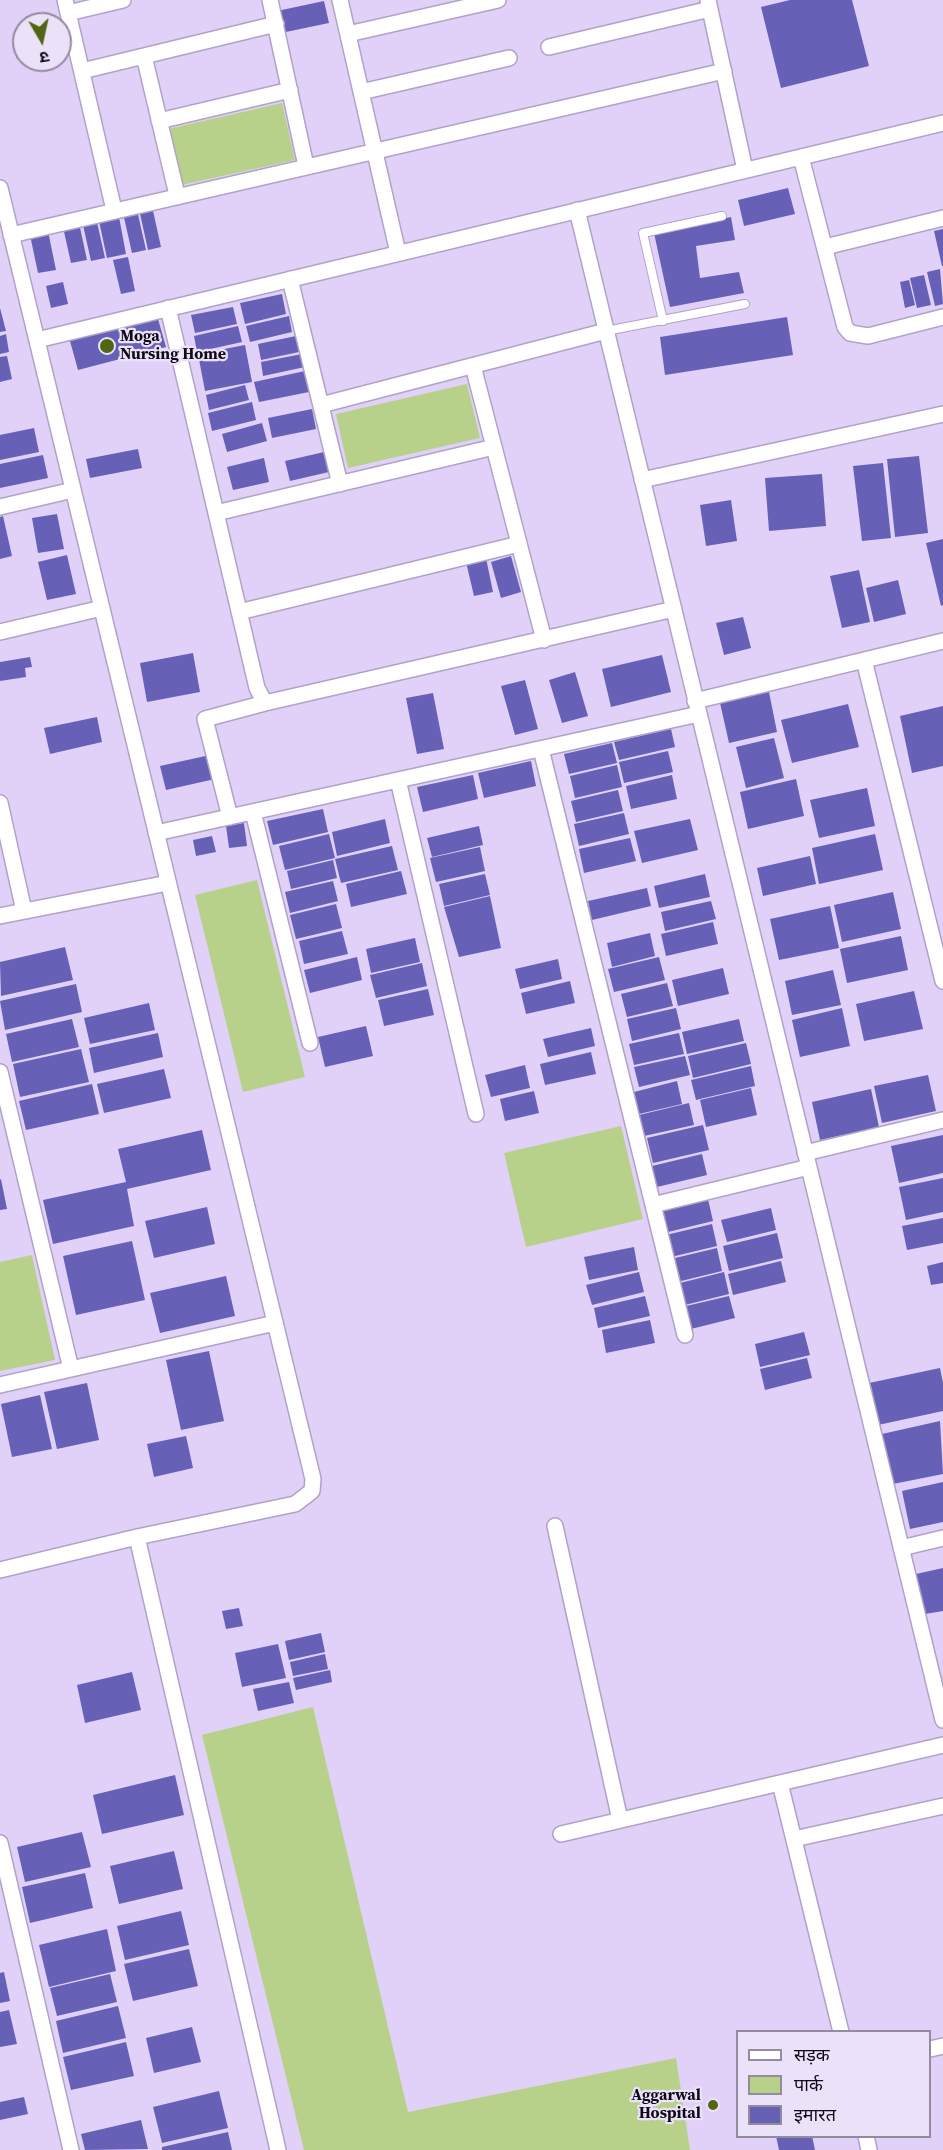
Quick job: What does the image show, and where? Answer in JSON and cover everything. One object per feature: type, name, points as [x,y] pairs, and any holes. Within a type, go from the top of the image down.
[{"type":"street","points":[[114,210],[67,6],[123,0]]},
{"type":"street","points":[[270,0],[306,166]]},
{"type":"street","points":[[340,0],[398,253]]},
{"type":"street","points":[[348,34],[498,0]]},
{"type":"street","points":[[549,47],[709,4],[746,170]]},
{"type":"street","points":[[82,71],[276,24]]},
{"type":"street","points":[[144,56],[177,195]]},
{"type":"street","points":[[361,92],[509,58]]},
{"type":"street","points":[[11,234],[724,71]]},
{"type":"street","points":[[159,121],[290,90]]},
{"type":"street","points":[[37,340],[943,123]]},
{"type":"street","points":[[801,157],[846,327],[850,333],[868,336],[943,316]]},
{"type":"street","points":[[0,188],[313,1479],[312,1491],[295,1504],[137,1537],[0,1570]]},
{"type":"street","points":[[577,210],[943,1720]]},
{"type":"street","points":[[825,247],[943,218]]},
{"type":"street","points":[[290,279],[340,484]]},
{"type":"street","points":[[168,309],[257,688],[265,703]]},
{"type":"street","points":[[321,405],[606,331]]},
{"type":"street","points":[[473,366],[544,640]]},
{"type":"street","points":[[642,480],[943,414]]},
{"type":"street","points":[[216,513],[494,447]]},
{"type":"street","points":[[0,507],[73,490]]},
{"type":"street","points":[[240,612],[519,544]]},
{"type":"street","points":[[0,632],[102,608]]},
{"type":"street","points":[[230,817],[205,719],[265,703],[674,609]]},
{"type":"street","points":[[156,833],[541,749],[864,660],[943,641]]},
{"type":"street","points":[[864,660],[943,981]]},
{"type":"street","points":[[541,749],[685,1335]]},
{"type":"street","points":[[398,780],[476,1114]]},
{"type":"street","points":[[0,804],[24,911]]},
{"type":"street","points":[[253,812],[310,1043]]},
{"type":"street","points":[[0,916],[168,883]]},
{"type":"street","points":[[0,1072],[71,1369]]},
{"type":"street","points":[[653,1205],[943,1120]]},
{"type":"street","points":[[0,1386],[275,1323]]},
{"type":"street","points":[[555,1526],[620,1820]]},
{"type":"street","points":[[137,1537],[278,2150]]},
{"type":"street","points":[[901,1548],[943,1538]]},
{"type":"street","points":[[561,1834],[943,1745]]},
{"type":"street","points":[[780,1783],[841,2030]]},
{"type":"street","points":[[794,1839],[943,1806]]},
{"type":"street","points":[[0,1843],[71,2150]]},
{"type":"lane","points":[[663,321],[643,233],[722,216]]},
{"type":"lane","points":[[606,331],[745,304]]},
{"type":"green space","points":[[282,103],[295,160],[181,185],[168,129]]},
{"type":"green space","points":[[467,384],[480,438],[348,468],[336,414]]},
{"type":"green space","points":[[257,880],[305,1077],[243,1092],[195,895]]},
{"type":"green space","points":[[621,1126],[643,1219],[526,1247],[504,1153]]},
{"type":"green space","points":[[32,1255],[55,1360],[0,1371],[0,1262]]},
{"type":"green space","points":[[313,1707],[408,2112],[676,2058],[690,2150],[304,2150],[202,1735]]},
{"type":"building","points":[[790,0],[852,0],[869,66],[781,88],[761,7]]},
{"type":"building","points":[[324,1],[329,23],[281,33],[277,11]]},
{"type":"building","points":[[788,188],[795,214],[744,226],[738,200]]},
{"type":"building","points":[[152,206],[161,247],[148,250],[139,209]]},
{"type":"building","points":[[137,210],[146,250],[132,253],[123,213]]},
{"type":"building","points":[[119,217],[126,254],[107,258],[99,221]]},
{"type":"building","points":[[731,217],[735,240],[696,246],[700,278],[739,272],[744,293],[670,307],[654,233]]},
{"type":"building","points":[[97,222],[105,258],[91,261],[83,225]]},
{"type":"building","points":[[79,223],[87,260],[71,263],[63,227]]},
{"type":"building","points":[[943,229],[943,266],[942,266],[934,231]]},
{"type":"building","points":[[48,231],[56,270],[38,273],[30,235]]},
{"type":"building","points":[[128,257],[135,291],[121,294],[113,260]]},
{"type":"building","points":[[940,269],[943,304],[935,306],[927,272]]},
{"type":"building","points":[[924,275],[931,305],[917,308],[910,278]]},
{"type":"building","points":[[909,280],[915,305],[905,308],[900,282]]},
{"type":"building","points":[[63,282],[68,304],[51,308],[46,286]]},
{"type":"building","points":[[282,294],[286,314],[245,324],[240,303]]},
{"type":"building","points":[[233,307],[237,324],[195,333],[191,315]]},
{"type":"building","points":[[0,308],[6,331],[0,332]]},
{"type":"building","points":[[289,316],[292,332],[250,342],[246,326]]},
{"type":"building","points":[[787,317],[793,355],[665,375],[660,337]]},
{"type":"building","points":[[158,319],[166,347],[78,370],[70,341]]},
{"type":"building","points":[[238,326],[242,342],[197,352],[194,336]]},
{"type":"building","points":[[6,334],[9,352],[0,354],[0,336]]},
{"type":"building","points":[[296,336],[299,352],[261,360],[258,344]]},
{"type":"building","points":[[245,345],[252,382],[205,391],[198,354]]},
{"type":"building","points":[[302,354],[305,367],[263,376],[261,362]]},
{"type":"building","points":[[7,356],[12,379],[0,382],[0,357]]},
{"type":"building","points":[[305,371],[309,392],[259,402],[254,382]]},
{"type":"building","points":[[245,385],[249,400],[209,410],[206,395]]},
{"type":"building","points":[[252,402],[256,420],[212,431],[208,413]]},
{"type":"building","points":[[312,409],[316,429],[272,438],[268,418]]},
{"type":"building","points":[[262,423],[267,441],[227,452],[222,434]]},
{"type":"building","points":[[34,428],[39,452],[0,460],[0,435]]},
{"type":"building","points":[[138,449],[142,468],[90,478],[86,459]]},
{"type":"building","points":[[324,452],[329,472],[290,481],[285,461]]},
{"type":"building","points":[[43,455],[48,478],[0,488],[0,464]]},
{"type":"building","points":[[919,456],[928,533],[895,537],[887,459]]},
{"type":"building","points":[[264,458],[269,482],[233,490],[227,467]]},
{"type":"building","points":[[883,463],[891,538],[862,541],[853,466]]},
{"type":"building","points":[[822,474],[826,526],[769,531],[765,478]]},
{"type":"building","points":[[731,500],[737,541],[706,546],[700,505]]},
{"type":"building","points":[[57,514],[64,549],[38,553],[32,518]]},
{"type":"building","points":[[3,516],[12,556],[0,559],[0,517]]},
{"type":"building","points":[[943,539],[943,605],[941,606],[926,543]]},
{"type":"building","points":[[67,555],[76,594],[47,600],[38,562]]},
{"type":"building","points":[[511,556],[521,592],[501,598],[491,562]]},
{"type":"building","points":[[486,558],[493,592],[474,596],[466,562]]},
{"type":"building","points":[[859,570],[870,622],[842,628],[830,576]]},
{"type":"building","points":[[898,580],[906,614],[874,622],[866,588]]},
{"type":"building","points":[[743,617],[751,648],[724,655],[716,623]]},
{"type":"building","points":[[193,653],[200,692],[147,702],[140,663]]},
{"type":"building","points":[[662,655],[671,692],[611,707],[602,669]]},
{"type":"building","points":[[30,657],[32,667],[25,668],[26,677],[0,681],[0,662]]},
{"type":"building","points":[[575,672],[588,716],[562,723],[549,680]]},
{"type":"building","points":[[525,680],[538,729],[515,735],[501,686]]},
{"type":"building","points":[[769,692],[777,732],[729,743],[720,703]]},
{"type":"building","points":[[433,693],[444,749],[417,754],[406,698]]},
{"type":"building","points":[[848,704],[859,747],[792,763],[781,720]]},
{"type":"building","points":[[943,706],[943,766],[912,773],[900,716]]},
{"type":"building","points":[[97,717],[102,742],[50,754],[44,728]]},
{"type":"building","points":[[671,729],[675,747],[619,760],[614,742]]},
{"type":"building","points":[[774,738],[784,778],[746,788],[736,747]]},
{"type":"building","points":[[612,743],[617,763],[569,774],[564,754]]},
{"type":"building","points":[[668,751],[673,772],[624,783],[619,762]]},
{"type":"building","points":[[210,755],[215,779],[166,790],[160,766]]},
{"type":"building","points":[[531,761],[536,786],[484,798],[478,773]]},
{"type":"building","points":[[617,765],[622,787],[575,798],[570,776]]},
{"type":"building","points":[[473,775],[478,799],[423,812],[417,787]]},
{"type":"building","points":[[672,775],[677,799],[631,809],[626,786]]},
{"type":"building","points":[[796,779],[804,816],[748,829],[740,792]]},
{"type":"building","points":[[867,788],[875,826],[819,838],[810,800]]},
{"type":"building","points":[[618,790],[623,811],[576,822],[571,801]]},
{"type":"building","points":[[323,809],[328,832],[273,845],[267,821]]},
{"type":"building","points":[[624,813],[629,834],[579,846],[574,824]]},
{"type":"building","points":[[385,819],[390,843],[337,856],[332,832]]},
{"type":"building","points":[[690,819],[698,850],[642,863],[634,831]]},
{"type":"building","points":[[244,823],[247,846],[229,848],[226,826]]},
{"type":"building","points":[[479,826],[483,845],[432,857],[427,838]]},
{"type":"building","points":[[329,834],[335,858],[285,870],[279,846]]},
{"type":"building","points":[[875,834],[883,870],[819,884],[812,848]]},
{"type":"building","points":[[212,836],[216,852],[196,856],[193,840]]},
{"type":"building","points":[[630,838],[636,861],[584,873],[579,849]]},
{"type":"building","points":[[392,846],[398,870],[341,883],[335,859]]},
{"type":"building","points":[[480,847],[485,871],[436,882],[430,858]]},
{"type":"building","points":[[810,856],[816,884],[763,896],[757,868]]},
{"type":"building","points":[[333,860],[337,878],[291,889],[287,871]]},
{"type":"building","points":[[401,871],[407,894],[351,907],[346,884]]},
{"type":"building","points":[[485,874],[490,895],[444,906],[439,884]]},
{"type":"building","points":[[705,874],[710,897],[659,908],[654,886]]},
{"type":"building","points":[[333,881],[338,901],[290,913],[285,892]]},
{"type":"building","points":[[647,888],[651,906],[592,920],[588,901]]},
{"type":"building","points":[[893,892],[901,929],[842,942],[834,905]]},
{"type":"building","points":[[490,896],[501,948],[459,957],[444,907]]},
{"type":"building","points":[[711,901],[716,919],[665,931],[661,912]]},
{"type":"building","points":[[336,904],[342,928],[296,939],[290,915]]},
{"type":"building","points":[[830,906],[839,948],[779,960],[770,919]]},
{"type":"building","points":[[713,922],[718,944],[666,956],[661,934]]},
{"type":"building","points":[[342,931],[348,954],[304,964],[299,941]]},
{"type":"building","points":[[650,933],[655,956],[612,967],[607,943]]},
{"type":"building","points":[[901,936],[908,970],[847,983],[840,949]]},
{"type":"building","points":[[415,938],[420,962],[371,973],[366,949]]},
{"type":"building","points":[[65,947],[73,980],[1,996],[0,962]]},
{"type":"building","points":[[357,957],[362,980],[310,993],[304,970]]},
{"type":"building","points":[[659,957],[665,980],[614,992],[608,969]]},
{"type":"building","points":[[558,959],[562,979],[520,989],[515,969]]},
{"type":"building","points":[[422,963],[427,986],[376,998],[370,975]]},
{"type":"building","points":[[723,968],[729,994],[678,1006],[672,980]]},
{"type":"building","points":[[833,970],[841,1005],[792,1015],[785,981]]},
{"type":"building","points":[[570,981],[575,1003],[526,1014],[521,993]]},
{"type":"building","points":[[667,983],[673,1006],[627,1017],[621,994]]},
{"type":"building","points":[[76,984],[82,1012],[5,1030],[0,1001]]},
{"type":"building","points":[[428,989],[434,1015],[384,1026],[378,1000]]},
{"type":"building","points":[[914,991],[923,1029],[864,1041],[856,1004]]},
{"type":"building","points":[[149,1003],[155,1030],[90,1044],[84,1018]]},
{"type":"building","points":[[676,1008],[681,1029],[632,1041],[627,1019]]},
{"type":"building","points":[[842,1008],[850,1046],[800,1057],[792,1020]]},
{"type":"building","points":[[72,1019],[79,1047],[12,1062],[6,1034]]},
{"type":"building","points":[[739,1019],[744,1041],[687,1054],[682,1032]]},
{"type":"building","points":[[366,1026],[373,1056],[325,1067],[318,1037]]},
{"type":"building","points":[[591,1028],[595,1046],[548,1057],[543,1039]]},
{"type":"building","points":[[158,1033],[163,1057],[94,1073],[89,1048]]},
{"type":"building","points":[[679,1033],[684,1054],[634,1065],[629,1044]]},
{"type":"building","points":[[746,1043],[751,1064],[693,1078],[688,1056]]},
{"type":"building","points":[[81,1049],[89,1082],[20,1097],[13,1064]]},
{"type":"building","points":[[591,1052],[596,1074],[545,1085],[540,1064]]},
{"type":"building","points":[[685,1056],[690,1075],[639,1087],[634,1067]]},
{"type":"building","points":[[525,1065],[530,1088],[491,1097],[485,1075]]},
{"type":"building","points":[[751,1066],[755,1086],[696,1100],[691,1080]]},
{"type":"building","points":[[164,1069],[171,1098],[104,1113],[97,1084]]},
{"type":"building","points":[[928,1075],[936,1111],[882,1123],[874,1086]]},
{"type":"building","points":[[677,1081],[682,1104],[639,1114],[634,1092]]},
{"type":"building","points":[[92,1084],[99,1114],[26,1130],[19,1101]]},
{"type":"building","points":[[751,1088],[757,1115],[706,1127],[700,1100]]},
{"type":"building","points":[[871,1089],[879,1127],[820,1140],[812,1102]]},
{"type":"building","points":[[534,1091],[539,1113],[505,1121],[500,1099]]},
{"type":"building","points":[[689,1103],[694,1125],[644,1136],[639,1115]]},
{"type":"building","points":[[703,1125],[709,1150],[653,1163],[647,1138]]},
{"type":"building","points":[[202,1130],[211,1170],[127,1189],[134,1226],[53,1244],[43,1200],[126,1182],[118,1149]]},
{"type":"building","points":[[943,1135],[943,1173],[899,1183],[891,1146]]},
{"type":"building","points":[[702,1154],[707,1175],[657,1187],[652,1166]]},
{"type":"building","points":[[943,1178],[943,1212],[906,1220],[899,1187]]},
{"type":"building","points":[[0,1180],[7,1209],[0,1210]]},
{"type":"building","points":[[708,1199],[713,1221],[664,1233],[659,1211]]},
{"type":"building","points":[[207,1207],[215,1244],[154,1258],[145,1221]]},
{"type":"building","points":[[771,1208],[776,1230],[727,1242],[721,1220]]},
{"type":"building","points":[[943,1218],[943,1243],[907,1250],[902,1226]]},
{"type":"building","points":[[712,1224],[717,1246],[671,1257],[666,1235]]},
{"type":"building","points":[[777,1233],[783,1258],[729,1271],[723,1246]]},
{"type":"building","points":[[132,1241],[145,1300],[76,1315],[63,1256]]},
{"type":"building","points":[[634,1247],[638,1270],[589,1280],[584,1257]]},
{"type":"building","points":[[717,1248],[722,1271],[677,1282],[671,1259]]},
{"type":"building","points":[[781,1261],[786,1282],[733,1295],[728,1274]]},
{"type":"building","points":[[943,1262],[943,1283],[931,1285],[927,1266]]},
{"type":"building","points":[[639,1272],[644,1292],[592,1305],[586,1285]]},
{"type":"building","points":[[724,1272],[729,1294],[681,1306],[676,1284]]},
{"type":"building","points":[[226,1276],[235,1316],[160,1333],[150,1293]]},
{"type":"building","points":[[645,1296],[650,1316],[598,1328],[594,1308]]},
{"type":"building","points":[[729,1296],[735,1318],[687,1330],[682,1307]]},
{"type":"building","points":[[650,1320],[655,1343],[606,1353],[602,1330]]},
{"type":"building","points":[[804,1332],[810,1355],[760,1367],[755,1344]]},
{"type":"building","points":[[209,1351],[224,1421],[181,1430],[166,1360]]},
{"type":"building","points":[[807,1358],[812,1378],[765,1390],[760,1369]]},
{"type":"building","points":[[940,1368],[943,1383],[943,1411],[878,1425],[869,1383]]},
{"type":"building","points":[[87,1383],[99,1440],[57,1449],[44,1392]]},
{"type":"building","points":[[40,1395],[52,1449],[12,1457],[1,1404]]},
{"type":"building","points":[[940,1421],[943,1474],[893,1484],[882,1434]]},
{"type":"building","points":[[186,1436],[193,1468],[154,1477],[147,1444]]},
{"type":"building","points":[[943,1482],[943,1522],[910,1529],[902,1491]]},
{"type":"building","points":[[943,1568],[943,1611],[925,1614],[916,1574]]},
{"type":"building","points":[[239,1608],[243,1626],[226,1629],[222,1611]]},
{"type":"building","points":[[321,1633],[325,1652],[289,1660],[285,1641]]},
{"type":"building","points":[[278,1644],[286,1678],[242,1687],[235,1653]]},
{"type":"building","points":[[325,1654],[328,1669],[293,1676],[290,1662]]},
{"type":"building","points":[[330,1670],[332,1682],[296,1690],[293,1678]]},
{"type":"building","points":[[132,1672],[141,1710],[85,1723],[77,1685]]},
{"type":"building","points":[[289,1682],[294,1703],[258,1711],[253,1689]]},
{"type":"building","points":[[175,1775],[184,1815],[102,1834],[93,1795]]},
{"type":"building","points":[[82,1832],[91,1867],[25,1882],[17,1847]]},
{"type":"building","points":[[174,1851],[183,1889],[119,1904],[110,1866]]},
{"type":"building","points":[[85,1873],[93,1908],[30,1923],[22,1887]]},
{"type":"building","points":[[181,1911],[189,1945],[125,1960],[117,1926]]},
{"type":"building","points":[[107,1929],[116,1971],[49,1987],[39,1945]]},
{"type":"building","points":[[189,1949],[198,1986],[133,2001],[124,1964]]},
{"type":"building","points":[[4,1972],[10,2001],[0,2003],[0,1973]]},
{"type":"building","points":[[110,1974],[117,2002],[57,2016],[50,1988]]},
{"type":"building","points":[[118,2006],[126,2038],[63,2053],[56,2021]]},
{"type":"building","points":[[9,2010],[17,2044],[0,2047],[0,2012]]},
{"type":"building","points":[[192,2027],[201,2062],[154,2073],[146,2038]]},
{"type":"building","points":[[126,2042],[134,2076],[71,2090],[63,2057]]},
{"type":"building","points":[[219,2091],[228,2128],[162,2143],[153,2107]]},
{"type":"building","points":[[24,2097],[28,2114],[0,2120],[0,2102]]},
{"type":"building","points":[[141,2120],[148,2149],[85,2150],[81,2134]]},
{"type":"building","points":[[228,2132],[232,2150],[162,2150],[162,2147]]},
{"type":"building","points":[[776,2138],[812,2138],[815,2150],[779,2150]]},
{"type":"place","name":"Moga Nursing Home","points":[[107,346]]},
{"type":"place","name":"Aggarwal Hospital","points":[[713,2105]]}]
